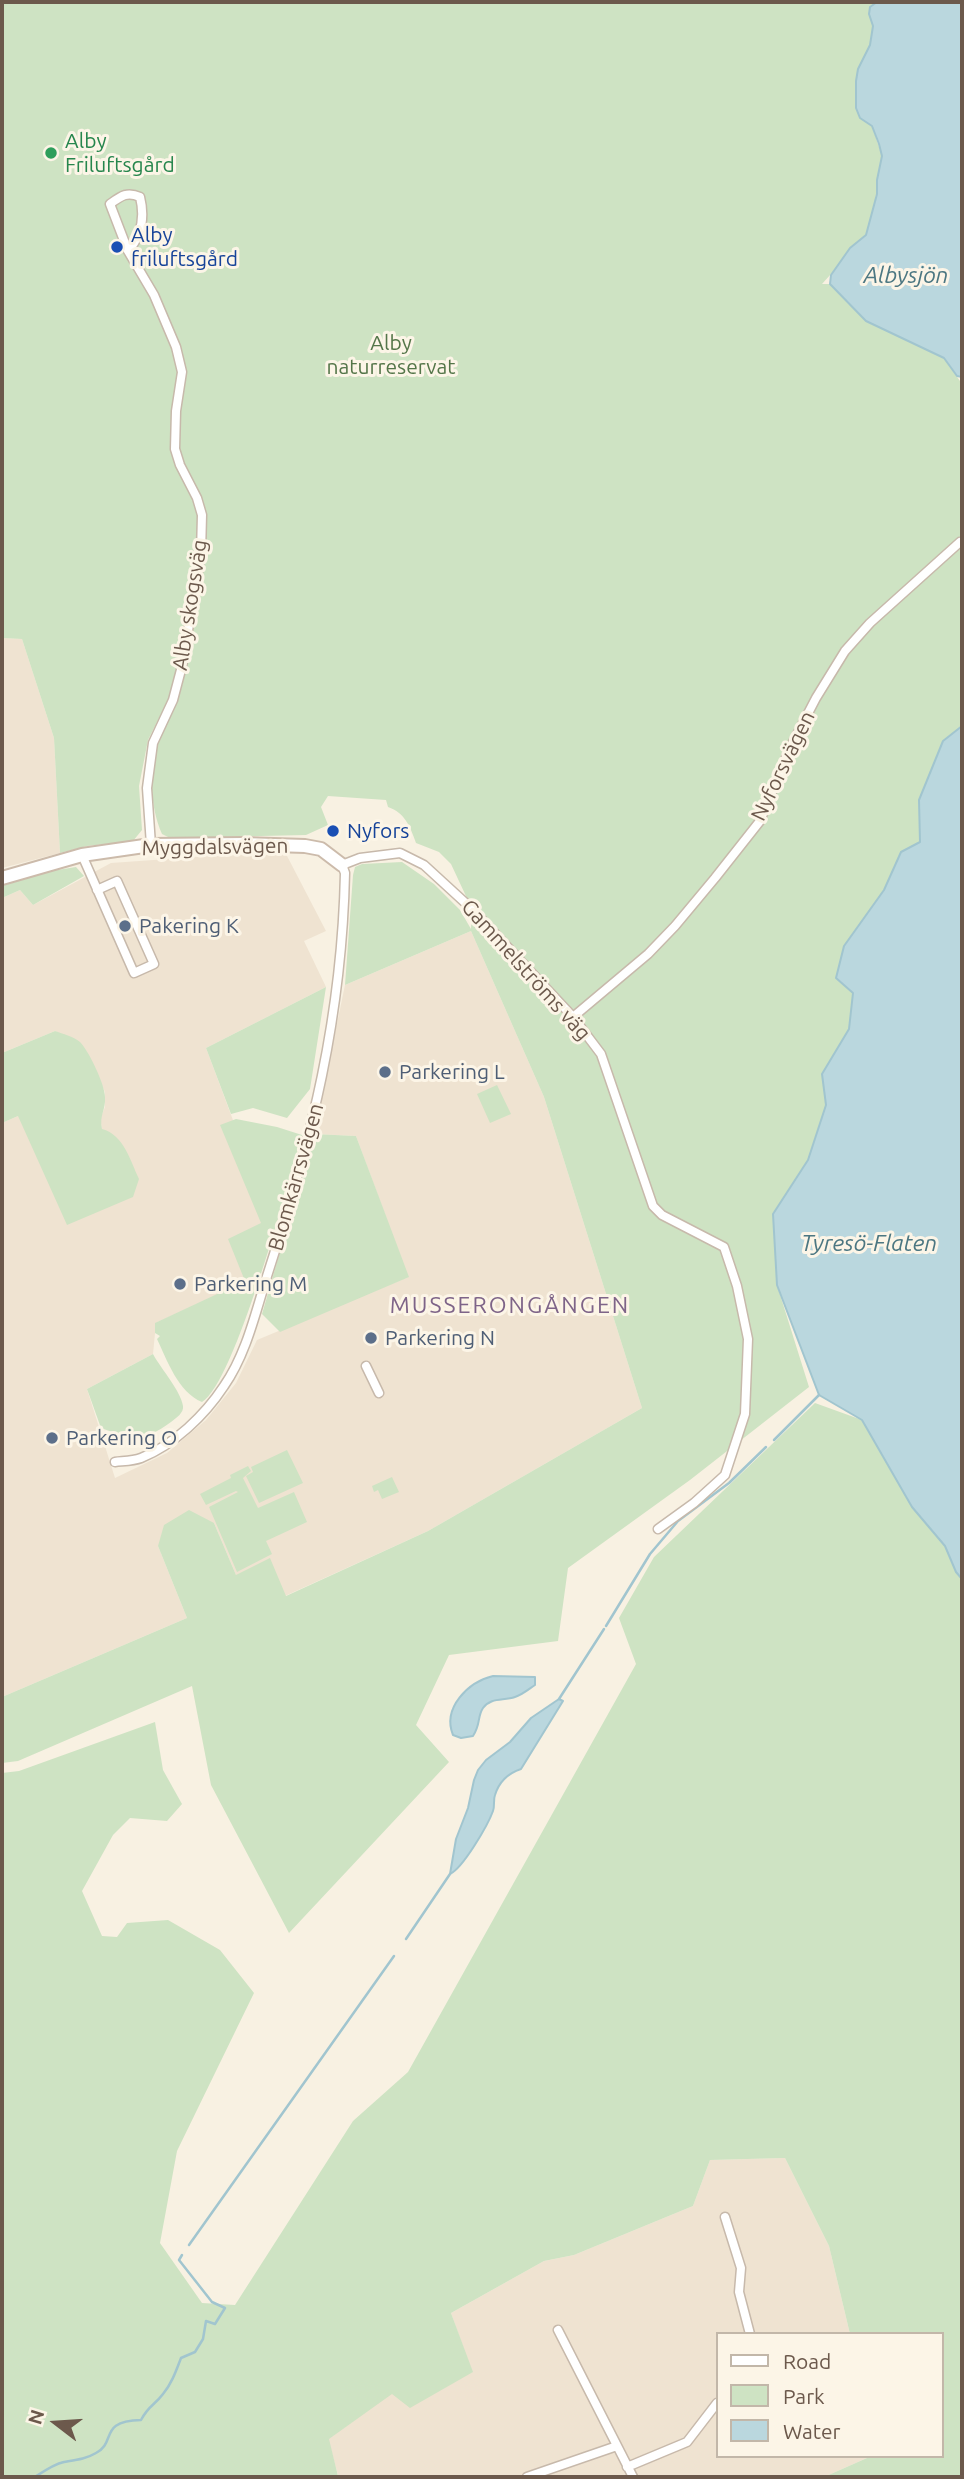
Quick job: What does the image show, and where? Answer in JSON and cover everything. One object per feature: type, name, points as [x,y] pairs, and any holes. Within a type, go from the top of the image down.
[{"type":"street","name":"Alby skogsväg","points":[[128,251],[137,241],[141,230],[142,206],[140,197],[123,194],[110,204],[128,251],[154,295],[176,347],[182,372],[176,411],[175,449],[202,515],[201,552],[182,666],[173,700],[153,743],[147,788],[151,845]]},
{"type":"street","name":"Nyforsvägen","points":[[573,1017],[648,954],[699,897],[760,821],[790,748],[816,698],[845,652],[870,623],[960,542]]},
{"type":"street","name":"Myggdalsvägen","points":[[2,878],[82,855],[151,845],[305,846],[321,849],[342,865]]},
{"type":"street","name":"Gammelströms väg","points":[[342,865],[360,858],[400,853],[435,873],[472,909],[573,1017],[601,1054],[653,1206],[662,1215],[724,1247],[737,1286],[748,1339],[745,1414],[725,1475],[694,1503],[658,1529]]},
{"type":"street","points":[[82,855],[97,890],[134,973],[154,964],[117,881],[97,890]]},
{"type":"street","name":"Blomkärrsvägen","points":[[115,1462],[140,1459],[186,1429],[211,1405],[226,1384],[240,1356],[279,1237],[318,1101],[340,975],[345,873],[342,865]]},
{"type":"street","points":[[366,1366],[379,1393]]},
{"type":"street","points":[[725,2217],[741,2268],[739,2292],[749,2332]]},
{"type":"street","points":[[558,2330],[633,2477]]},
{"type":"street","points":[[627,2466],[687,2442],[716,2404]]},
{"type":"street","points":[[527,2477],[617,2446]]},
{"type":"shaded area","points":[[2,638],[22,639],[54,738],[60,853],[2,868]]},
{"type":"shaded area","points":[[286,854],[326,931],[304,941],[326,987],[206,1048],[270,1219],[245,1282],[156,1323],[153,1354],[87,1389],[115,1478],[167,1453],[206,1420],[236,1383],[257,1340],[408,1277],[356,1136],[314,1134],[345,985],[471,931],[544,1097],[642,1408],[428,1531],[285,1596],[236,1575],[214,1523],[158,1546],[187,1618],[2,1697],[2,1123],[18,1116],[102,1129],[100,1119],[105,1107],[105,1092],[86,1051],[55,1031],[2,1053],[2,898],[20,890],[33,905],[111,863]]},
{"type":"shaded area","points":[[785,2158],[829,2246],[850,2332],[716,2332],[716,2458],[867,2458],[824,2477],[335,2477],[338,2475],[328,2439],[392,2393],[472,2372],[451,2313],[544,2261],[574,2255],[693,2206],[710,2160]]},
{"type":"green space","name":"Alby naturreservat","points":[[2,2],[877,2],[870,7],[873,26],[870,45],[858,69],[861,118],[872,126],[882,156],[873,214],[866,235],[822,284],[830,284],[866,321],[944,358],[962,384],[962,726],[943,741],[919,800],[920,842],[901,852],[884,890],[844,946],[853,993],[849,1029],[822,1074],[826,1105],[808,1160],[773,1214],[777,1285],[809,1387],[690,1480],[568,1568],[558,1641],[449,1655],[416,1725],[449,1762],[289,1933],[211,1785],[192,1686],[18,1761],[2,1763],[2,1697],[187,1618],[158,1546],[164,1525],[189,1510],[214,1523],[236,1575],[270,1558],[286,1596],[428,1531],[642,1408],[544,1097],[471,931],[345,985],[355,867],[362,864],[402,862],[434,884],[460,910],[471,929],[472,909],[451,864],[439,852],[416,843],[406,821],[388,807],[386,800],[328,796],[321,807],[328,825],[306,835],[170,838],[162,834],[153,801],[153,766],[160,739],[176,705],[184,676],[190,647],[182,640],[172,692],[148,740],[139,786],[142,830],[133,841],[87,846],[60,853],[54,738],[22,639],[2,638]]},
{"type":"green space","points":[[76,867],[84,876],[33,905],[20,890],[2,898],[2,886],[51,871]]},
{"type":"green space","points":[[326,987],[310,1089],[287,1118],[253,1108],[231,1114],[206,1048]]},
{"type":"green space","points":[[55,1031],[77,1040],[88,1053],[104,1092],[102,1129],[121,1142],[139,1179],[133,1197],[67,1225],[18,1116],[2,1123],[2,1053]]},
{"type":"green space","points":[[497,1085],[511,1114],[490,1123],[477,1094]]},
{"type":"green space","points":[[236,1119],[302,1135],[245,1321],[230,1359],[215,1387],[202,1402],[186,1391],[174,1375],[157,1339],[160,1336],[155,1333],[155,1323],[245,1281],[228,1239],[261,1223],[220,1125]]},
{"type":"green space","points":[[314,1134],[356,1136],[409,1277],[280,1332],[262,1314]]},
{"type":"green space","points":[[153,1354],[179,1394],[183,1406],[181,1413],[161,1429],[145,1436],[121,1435],[101,1428],[87,1389]]},
{"type":"green space","points":[[815,1403],[862,1420],[912,1507],[945,1546],[956,1572],[962,1579],[962,2477],[824,2477],[867,2458],[943,2458],[943,2332],[850,2332],[829,2246],[785,2158],[710,2160],[693,2206],[574,2255],[544,2261],[451,2313],[473,2372],[410,2408],[392,2394],[329,2439],[338,2476],[2,2477],[2,1773],[19,1771],[155,1722],[163,1770],[182,1804],[167,1821],[130,1818],[113,1835],[82,1891],[102,1936],[117,1937],[127,1923],[168,1920],[220,1950],[254,1993],[177,2151],[160,2243],[202,2303],[235,2305],[353,2121],[408,2072],[636,1664],[619,1618],[654,1557]]},
{"type":"green space","points":[[287,1450],[303,1483],[259,1503],[246,1476],[253,1472],[251,1467]]},
{"type":"green space","points":[[248,1466],[251,1471],[243,1478],[258,1508],[294,1492],[307,1522],[266,1541],[272,1554],[237,1572],[209,1507],[238,1492],[206,1505],[200,1494]]},
{"type":"green space","points":[[392,1477],[399,1492],[382,1499],[378,1490],[374,1492],[372,1486]]},
{"type":"water","name":"Albysjön","points":[[877,2],[962,2],[962,377],[957,376],[944,358],[866,321],[830,284],[831,275],[850,248],[866,235],[877,194],[882,156],[872,126],[860,118],[856,108],[856,81],[858,69],[870,45],[873,26],[870,7]]},
{"type":"water","name":"Tyresö-Flaten","points":[[962,726],[962,1579],[956,1572],[945,1546],[912,1507],[862,1420],[819,1395],[777,1285],[773,1214],[808,1160],[826,1105],[822,1074],[849,1029],[853,993],[836,978],[844,946],[884,890],[901,852],[920,842],[919,800],[943,741]]},
{"type":"water","points":[[493,1676],[535,1677],[535,1685],[518,1696],[486,1705],[481,1711],[473,1736],[461,1738],[453,1735],[451,1715],[454,1706],[466,1690]]},
{"type":"water","points":[[559,1699],[563,1701],[521,1769],[499,1786],[494,1797],[493,1811],[475,1845],[450,1874],[456,1839],[478,1770],[486,1760],[510,1742],[531,1718]]},
{"type":"waterway","points":[[774,1440],[819,1395]]},
{"type":"waterway","points":[[606,1626],[650,1554],[678,1521],[729,1483],[766,1447]]},
{"type":"waterway","points":[[559,1699],[604,1629]]},
{"type":"waterway","points":[[406,1939],[450,1874]]},
{"type":"waterway","points":[[189,2245],[394,1956]]},
{"type":"waterway","points":[[35,2477],[57,2464],[92,2455],[106,2443],[113,2428],[128,2421],[141,2420],[169,2386],[181,2358],[195,2352],[203,2339],[206,2321],[215,2324],[225,2308],[212,2302],[179,2260],[182,2255]]},
{"type":"place","name":"Alby Friluftsgård","points":[[51,153]]},
{"type":"place","name":"Alby friluftsgård","points":[[117,247]]},
{"type":"place","name":"Nyfors","points":[[333,831]]},
{"type":"place","name":"Pakering K","points":[[125,926]]},
{"type":"place","name":"Parkering L","points":[[385,1072]]},
{"type":"place","name":"Parkering M","points":[[180,1284]]},
{"type":"place","name":"Parkering N","points":[[371,1338]]},
{"type":"place","name":"Parkering O","points":[[52,1438]]},
{"type":"district","name":"MUSSERONGÅNGEN","points":[[510,1305]]}]
